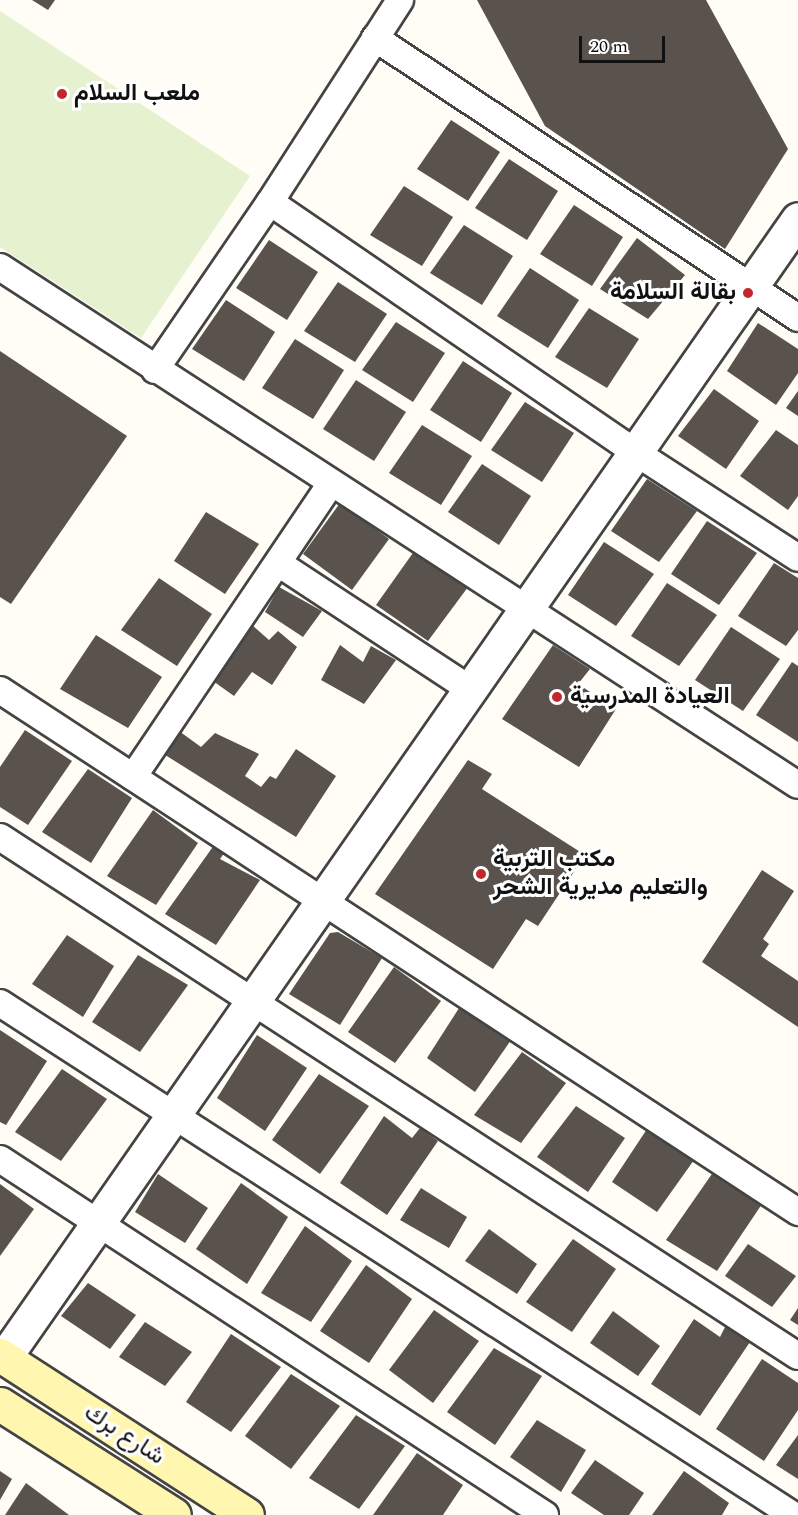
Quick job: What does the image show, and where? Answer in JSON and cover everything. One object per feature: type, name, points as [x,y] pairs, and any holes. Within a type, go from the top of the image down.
[{"type":"main road","name":"شارع برك","points":[[1,1359],[247,1515]]},
{"type":"main road","name":"شارع برك","points":[[0,1404],[174,1515]]},
{"type":"street","points":[[155,370],[270,202],[400,0]]},
{"type":"street","points":[[375,38],[798,318]]},
{"type":"street","points":[[270,202],[635,452],[798,558]]},
{"type":"street","points":[[1,1359],[174,1115],[798,219]]},
{"type":"street","points":[[0,267],[155,370],[798,786]]},
{"type":"street","points":[[134,777],[331,483]]},
{"type":"street","points":[[278,563],[470,690]]},
{"type":"street","points":[[0,690],[324,899],[798,1212]]},
{"type":"street","points":[[0,837],[798,1356]]},
{"type":"street","points":[[0,1003],[793,1515]]},
{"type":"street","points":[[0,1159],[545,1515]]},
{"type":"green space","name":"ملعب السلام","points":[[0,11],[250,176],[141,338],[0,247]]},
{"type":"building","points":[[32,0],[55,0],[48,10]]},
{"type":"building","points":[[477,0],[706,0],[788,149],[725,249],[545,126]]},
{"type":"building","points":[[451,120],[500,152],[468,201],[417,169]]},
{"type":"building","points":[[509,159],[558,191],[527,240],[475,208]]},
{"type":"building","points":[[404,186],[453,217],[422,266],[370,235]]},
{"type":"building","points":[[574,205],[623,237],[592,286],[540,254]]},
{"type":"building","points":[[464,225],[513,256],[482,305],[430,273]]},
{"type":"building","points":[[637,238],[685,275],[648,319],[600,289]]},
{"type":"building","points":[[269,240],[318,272],[287,320],[236,288]]},
{"type":"building","points":[[530,268],[579,300],[548,348],[497,316]]},
{"type":"building","points":[[338,282],[387,314],[355,362],[304,331]]},
{"type":"building","points":[[226,300],[275,332],[244,381],[192,349]]},
{"type":"building","points":[[589,308],[639,339],[607,388],[555,357]]},
{"type":"building","points":[[396,322],[445,353],[413,402],[362,370]]},
{"type":"building","points":[[758,323],[798,349],[798,373],[776,405],[727,371]]},
{"type":"building","points":[[295,339],[344,370],[313,419],[262,388]]},
{"type":"building","points":[[0,351],[127,436],[11,604],[0,597]]},
{"type":"building","points":[[463,361],[512,393],[481,442],[430,410]]},
{"type":"building","points":[[356,380],[406,412],[374,461],[323,429]]},
{"type":"building","points":[[714,389],[759,421],[726,469],[678,436]]},
{"type":"building","points":[[798,391],[798,416],[786,408]]},
{"type":"building","points":[[525,402],[574,433],[542,482],[491,450]]},
{"type":"building","points":[[422,425],[472,456],[441,505],[389,473]]},
{"type":"building","points":[[776,430],[798,445],[798,496],[788,510],[740,476]]},
{"type":"building","points":[[482,464],[531,496],[499,545],[448,512]]},
{"type":"building","points":[[647,479],[697,511],[659,562],[611,531]]},
{"type":"building","points":[[340,503],[389,539],[352,590],[303,554]]},
{"type":"building","points":[[206,512],[259,544],[225,594],[174,561]]},
{"type":"building","points":[[707,521],[757,553],[719,605],[671,574]]},
{"type":"building","points":[[604,542],[654,574],[616,626],[568,595]]},
{"type":"building","points":[[415,550],[468,587],[428,641],[376,605]]},
{"type":"building","points":[[774,563],[798,578],[798,630],[786,646],[738,616]]},
{"type":"building","points":[[159,578],[212,614],[177,666],[121,630]]},
{"type":"building","points":[[667,583],[717,615],[679,666],[631,636]]},
{"type":"building","points":[[279,587],[322,611],[303,637],[265,612]]},
{"type":"building","points":[[252,625],[269,640],[278,631],[297,647],[272,685],[252,672],[234,696],[213,681]]},
{"type":"building","points":[[731,627],[780,659],[743,711],[695,680]]},
{"type":"building","points":[[96,635],[162,677],[128,728],[60,689]]},
{"type":"building","points":[[340,645],[363,662],[371,646],[396,660],[364,704],[321,680]]},
{"type":"building","name":"العيادة المدرسية","points":[[553,645],[590,669],[578,684],[616,709],[579,767],[502,719]]},
{"type":"building","points":[[792,662],[798,666],[798,742],[756,715]]},
{"type":"building","points":[[25,730],[72,761],[28,825],[0,807],[0,767]]},
{"type":"building","points":[[179,731],[201,747],[215,733],[259,754],[245,776],[261,787],[270,776],[276,779],[296,749],[336,776],[296,837],[162,753]]},
{"type":"building","name":"مكتب التربية والتعليم مديرية الشحر","points":[[468,760],[492,774],[482,789],[585,855],[538,926],[526,919],[493,969],[375,894]]},
{"type":"building","points":[[88,769],[132,798],[91,863],[42,832]]},
{"type":"building","points":[[153,810],[198,843],[156,905],[107,876]]},
{"type":"building","points":[[217,841],[227,849],[220,859],[260,880],[216,945],[165,914]]},
{"type":"building","points":[[762,870],[794,891],[763,939],[769,944],[761,956],[798,981],[798,1027],[702,962]]},
{"type":"building","points":[[338,932],[382,958],[340,1025],[289,994],[330,933]]},
{"type":"building","points":[[67,935],[114,966],[83,1017],[32,984]]},
{"type":"building","points":[[138,955],[188,985],[140,1052],[92,1022]]},
{"type":"building","points":[[394,967],[441,1001],[395,1063],[348,1032]]},
{"type":"building","points":[[461,1005],[511,1040],[475,1092],[427,1058]]},
{"type":"building","points":[[0,1030],[47,1061],[6,1125],[0,1122]]},
{"type":"building","points":[[257,1035],[307,1068],[265,1131],[217,1098]]},
{"type":"building","points":[[522,1052],[566,1083],[521,1143],[474,1115]]},
{"type":"building","points":[[62,1069],[107,1099],[61,1161],[15,1132]]},
{"type":"building","points":[[319,1074],[369,1106],[320,1174],[272,1140]]},
{"type":"building","points":[[576,1106],[625,1138],[588,1192],[537,1157]]},
{"type":"building","points":[[384,1116],[412,1138],[420,1128],[438,1141],[387,1215],[340,1183]]},
{"type":"building","points":[[647,1129],[694,1160],[657,1212],[612,1182]]},
{"type":"building","points":[[714,1171],[762,1204],[717,1271],[666,1240]]},
{"type":"building","points":[[158,1174],[208,1208],[185,1243],[135,1212]]},
{"type":"building","points":[[241,1183],[288,1217],[247,1284],[196,1249]]},
{"type":"building","points":[[0,1184],[34,1209],[0,1256]]},
{"type":"building","points":[[421,1188],[467,1217],[449,1248],[400,1220]]},
{"type":"building","points":[[305,1226],[352,1261],[311,1322],[261,1293]]},
{"type":"building","points":[[489,1229],[537,1264],[517,1294],[465,1261]]},
{"type":"building","points":[[573,1239],[616,1269],[572,1332],[526,1302]]},
{"type":"building","points":[[748,1244],[796,1276],[772,1307],[725,1276]]},
{"type":"building","points":[[366,1265],[412,1299],[369,1363],[320,1331]]},
{"type":"building","points":[[88,1283],[136,1315],[110,1349],[61,1316]]},
{"type":"building","points":[[798,1308],[798,1325],[790,1320]]},
{"type":"building","points":[[434,1310],[479,1341],[433,1403],[389,1370]]},
{"type":"building","points":[[613,1311],[660,1346],[638,1376],[590,1343]]},
{"type":"building","points":[[694,1319],[720,1337],[727,1323],[752,1339],[700,1416],[651,1384]]},
{"type":"building","points":[[145,1322],[192,1352],[165,1386],[119,1357]]},
{"type":"building","points":[[231,1334],[281,1367],[231,1432],[186,1402]]},
{"type":"building","points":[[494,1348],[542,1376],[495,1445],[447,1412]]},
{"type":"building","points":[[762,1359],[798,1383],[798,1410],[764,1461],[716,1429]]},
{"type":"building","points":[[291,1374],[340,1406],[291,1469],[245,1436]]},
{"type":"building","points":[[356,1415],[405,1446],[359,1509],[309,1478]]},
{"type":"building","points":[[537,1420],[586,1450],[561,1492],[510,1457]]},
{"type":"building","points":[[798,1435],[798,1479],[776,1465]]},
{"type":"building","points":[[417,1453],[463,1485],[443,1515],[373,1515]]},
{"type":"building","points":[[595,1460],[644,1493],[629,1515],[604,1515],[571,1493]]},
{"type":"building","points":[[0,1471],[12,1479],[0,1500]]},
{"type":"building","points":[[684,1471],[729,1503],[722,1515],[652,1515]]},
{"type":"building","points":[[26,1483],[69,1515],[5,1515]]},
{"type":"place","name":"ملعب السلام","points":[[62,94]]},
{"type":"place","name":"بقالة السلامة","points":[[748,293]]},
{"type":"place","name":"العيادة المدرسية","points":[[557,697]]},
{"type":"place","name":"مكتب التربية والتعليم مديرية الشحر","points":[[481,874]]}]
